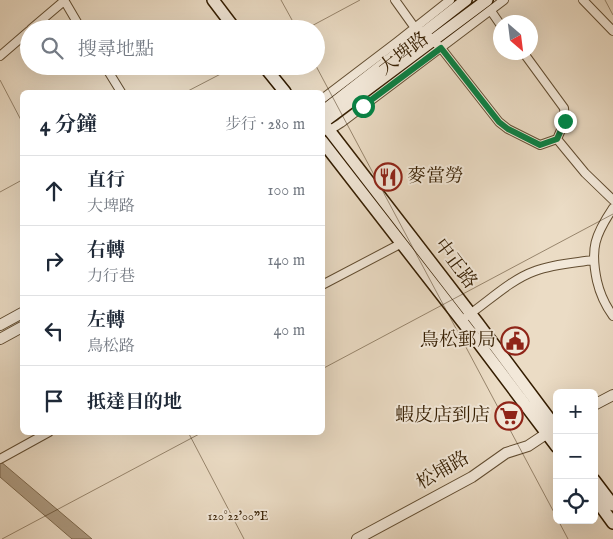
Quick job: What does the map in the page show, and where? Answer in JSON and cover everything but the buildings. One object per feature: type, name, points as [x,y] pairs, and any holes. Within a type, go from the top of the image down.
[{"type":"main road","points":[[213,0],[228,20]]},
{"type":"main road","name":"大埤路","points":[[325,125],[429,37],[466,0]]},
{"type":"main road","name":"大埤路","points":[[325,110],[429,37],[489,6]]},
{"type":"main road","points":[[271,75],[282,90]]},
{"type":"main road","name":"中正路","points":[[325,127],[466,317],[553,428]]},
{"type":"main road","name":"中正路","points":[[325,145],[402,243],[466,317]]},
{"type":"main road","points":[[598,485],[613,505]]},
{"type":"main road","points":[[598,502],[613,523]]},
{"type":"street","points":[[41,20],[64,0],[76,20]]},
{"type":"street","points":[[395,0],[429,37],[499,122],[508,129],[540,145],[557,139],[565,121],[564,108],[530,60]]},
{"type":"street","name":"大埤路","points":[[325,97],[429,37],[450,0]]},
{"type":"street","name":"大埤路","points":[[489,6],[504,0]]},
{"type":"street","points":[[583,0],[613,31]]},
{"type":"street","points":[[0,56],[20,39]]},
{"type":"street","points":[[111,75],[120,90]]},
{"type":"street","points":[[557,139],[585,172],[613,200]]},
{"type":"street","points":[[613,208],[602,224],[594,244],[593,260],[600,293],[613,316]]},
{"type":"street","points":[[325,283],[402,243]]},
{"type":"street","points":[[466,317],[516,281],[534,271],[593,260]]},
{"type":"street","points":[[0,325],[20,314]]},
{"type":"street","points":[[0,339],[19,328],[10,320]]},
{"type":"street","points":[[598,403],[613,395]]},
{"type":"street","name":"松埔路","points":[[357,539],[472,477],[506,454],[528,446],[553,430]]},
{"type":"street","points":[[3,458],[44,435]]},
{"type":"shaded area","points":[[0,461],[92,539],[72,539],[0,477]]},
{"type":"place","name":"麥當勞","points":[[388,177]]},
{"type":"place","name":"鳥松郵局","points":[[515,341]]},
{"type":"place","name":"蝦皮店到店","points":[[509,416]]},
{"type":"route","points":[[363,106],[441,48],[499,122],[508,129],[540,145],[557,139],[565,121]]}]
